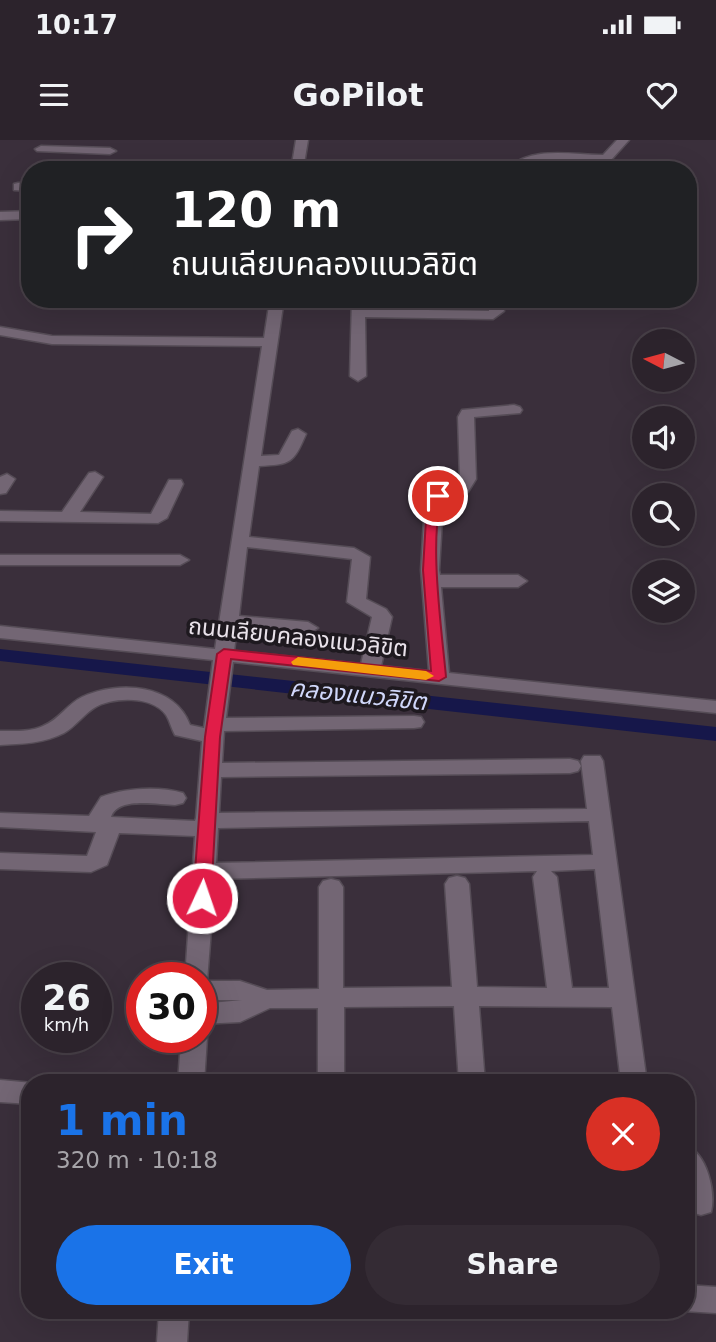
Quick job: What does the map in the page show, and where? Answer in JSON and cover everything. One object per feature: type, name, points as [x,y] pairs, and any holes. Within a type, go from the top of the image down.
[{"type":"street","points":[[298,161],[302,140]]},
{"type":"street","points":[[524,161],[538,156],[612,161],[623,140]]},
{"type":"street","points":[[41,149],[109,150]]},
{"type":"street","points":[[0,216],[21,215]]},
{"type":"street","points":[[198,962],[213,731],[276,308]]},
{"type":"street","points":[[358,308],[358,376]]},
{"type":"street","points":[[388,308],[493,315],[496,308]]},
{"type":"street","points":[[0,331],[59,341],[270,342]]},
{"type":"street","points":[[439,677],[431,581],[434,502],[438,496],[461,491],[468,480],[466,417],[474,411],[514,411]]},
{"type":"street","points":[[251,462],[283,460],[289,455],[298,434]]},
{"type":"street","points":[[67,518],[95,477]]},
{"type":"street","points":[[0,516],[153,519],[158,518],[175,484]]},
{"type":"street","points":[[239,541],[354,552],[361,556],[356,602],[382,617],[370,670]]},
{"type":"street","points":[[0,560],[180,560]]},
{"type":"street","points":[[431,581],[518,581]]},
{"type":"street","points":[[229,621],[308,628]]},
{"type":"street","name":"ถนนเลียบคลองแนวลิขิต","points":[[0,632],[223,660],[370,670],[716,707]]},
{"type":"street","points":[[0,738],[38,734],[60,727],[86,704],[108,696],[127,696],[165,704],[173,711],[182,730],[414,722]]},
{"type":"street","points":[[211,770],[581,763],[633,1074]]},
{"type":"street","points":[[0,861],[91,864],[99,859],[104,806],[111,800],[175,798]]},
{"type":"street","points":[[0,820],[206,825],[583,815]]},
{"type":"street","points":[[204,871],[591,862]]},
{"type":"street","points":[[545,877],[561,997]]},
{"type":"street","points":[[457,884],[471,1074]]},
{"type":"street","points":[[331,887],[331,1074]]},
{"type":"street","points":[[217,991],[240,990],[267,999],[465,996],[621,998]]},
{"type":"street","points":[[217,1013],[240,1012],[267,999]]},
{"type":"street","points":[[192,1074],[193,1053]]},
{"type":"street","points":[[0,1091],[21,1092]]},
{"type":"street","points":[[695,1174],[701,1203]]},
{"type":"street","points":[[695,1299],[716,1300]]},
{"type":"street","points":[[172,1342],[173,1319]]},
{"type":"waterway","name":"คลองแนวลิขิต","points":[[0,655],[716,734]]},
{"type":"slow traffic","points":[[298,662],[426,676]]},
{"type":"route","points":[[202,898],[212,737],[224,654],[439,677],[430,570],[432,517],[434,502],[438,496]]}]
